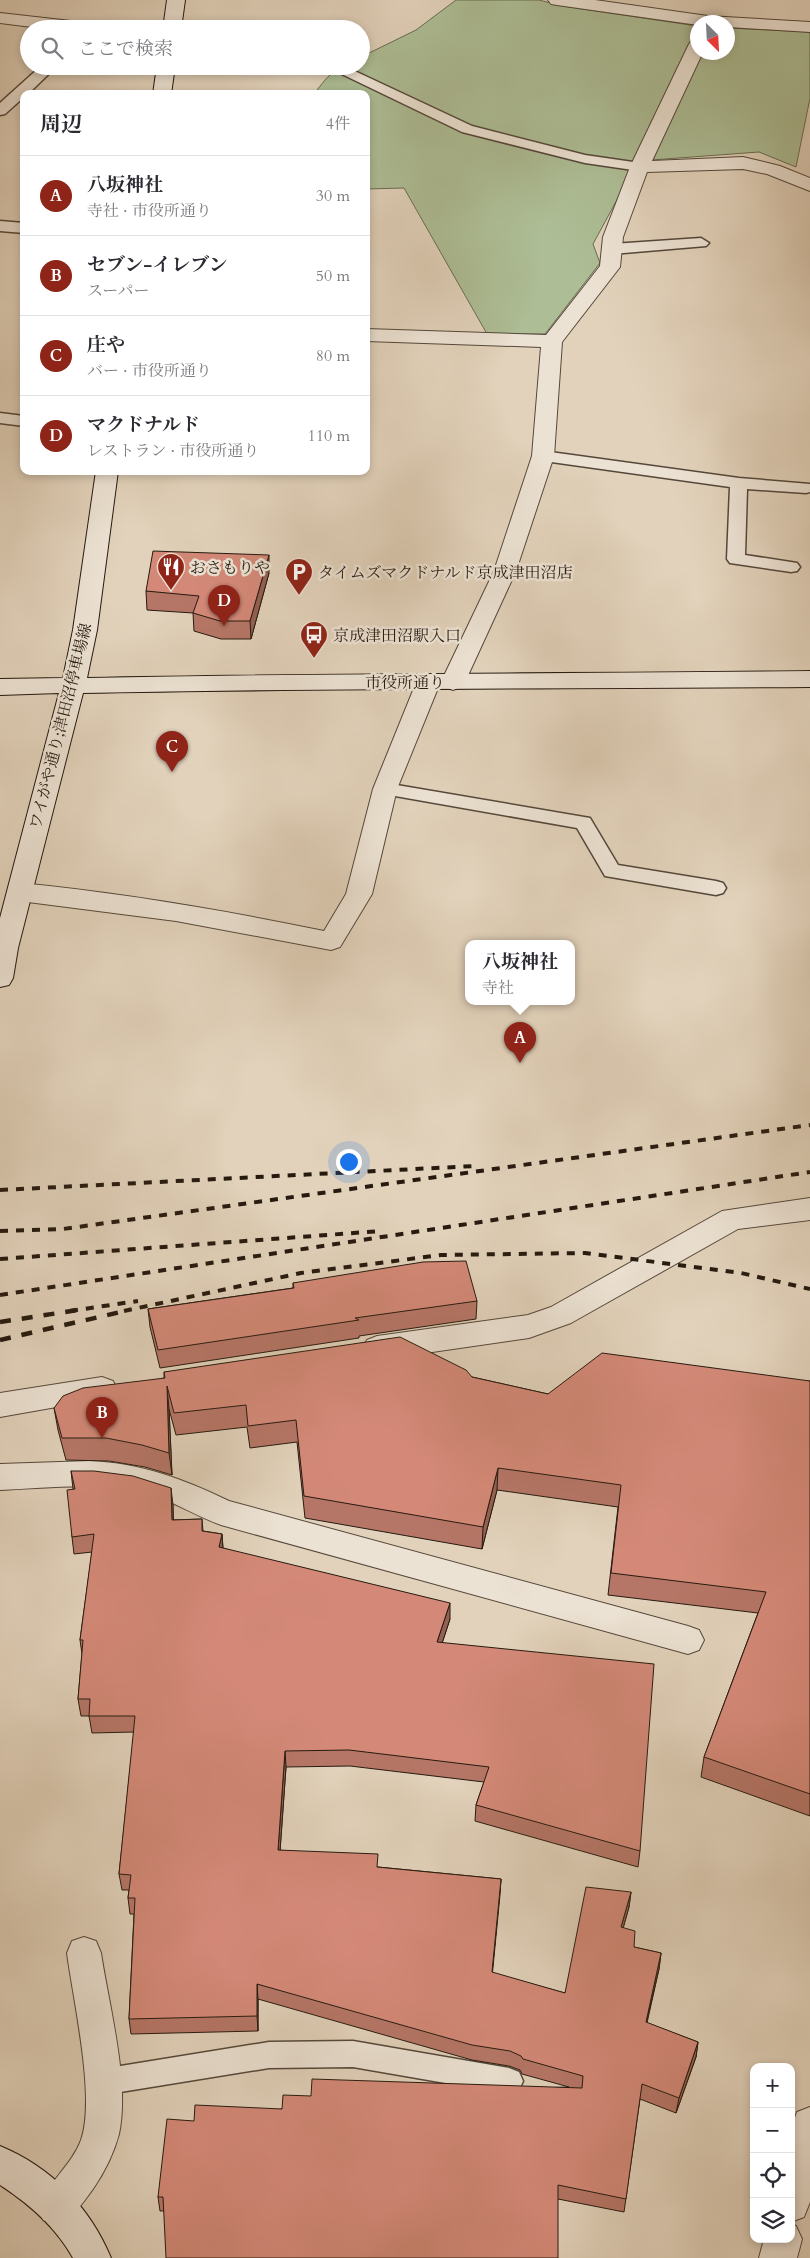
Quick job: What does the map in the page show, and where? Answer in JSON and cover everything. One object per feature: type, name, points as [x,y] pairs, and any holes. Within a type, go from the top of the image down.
[{"type":"street","points":[[173,20],[176,0]]},
{"type":"street","points":[[557,0],[691,15]]},
{"type":"street","points":[[0,18],[20,21]]},
{"type":"street","points":[[735,20],[810,27]]},
{"type":"street","points":[[453,682],[505,572],[520,532],[543,456],[552,341],[610,267],[613,237],[640,167],[690,60]]},
{"type":"street","points":[[163,90],[165,75]]},
{"type":"street","points":[[640,167],[743,163],[773,170],[810,185]]},
{"type":"street","points":[[370,335],[552,341]]},
{"type":"street","name":"ワイがや通り;津田沼停車場線","points":[[0,978],[5,948],[73,686],[85,630],[107,475]]},
{"type":"street","name":"市役所通り","points":[[0,688],[269,682],[428,683],[810,679]]},
{"type":"street","points":[[20,892],[77,897],[195,914],[331,941],[359,894],[385,789],[428,683]]},
{"type":"street","points":[[354,1352],[529,1326],[561,1315],[651,1262],[732,1219],[810,1209]]},
{"type":"street","points":[[0,1405],[129,1386]]},
{"type":"street","points":[[0,1477],[96,1475],[141,1479],[182,1492],[221,1512],[688,1640]]},
{"type":"street","points":[[56,2207],[82,2176],[101,2133],[102,2082],[84,1953]]},
{"type":"street","points":[[792,2198],[810,2125]]},
{"type":"street","points":[[0,2164],[20,2176],[56,2207],[85,2241],[92,2258]]},
{"type":"street","points":[[778,2258],[782,2243]]},
{"type":"lane","points":[[23,90],[40,75]]},
{"type":"lane","points":[[351,75],[467,129],[585,159],[640,167]]},
{"type":"lane","points":[[0,111],[20,93]]},
{"type":"lane","points":[[0,226],[20,228]]},
{"type":"lane","points":[[612,249],[701,244]]},
{"type":"lane","points":[[0,418],[20,420]]},
{"type":"lane","points":[[543,456],[739,483],[806,488]]},
{"type":"lane","points":[[739,483],[736,559],[791,567]]},
{"type":"lane","points":[[385,789],[583,823],[612,871],[716,888]]},
{"type":"lane","points":[[102,2082],[269,2055],[353,2054],[508,2081]]},
{"type":"green space","points":[[456,0],[539,0],[562,6],[690,25],[690,60],[735,60],[735,28],[810,32],[810,98],[796,167],[759,152],[638,161],[593,244],[600,263],[545,334],[487,334],[404,188],[370,189],[370,90],[317,90],[330,75],[370,75],[370,53],[416,30]]},
{"type":"building","points":[[153,551],[269,555],[250,621],[220,621],[193,613],[199,596],[146,591]]},
{"type":"building","points":[[466,1261],[477,1301],[355,1318],[359,1320],[158,1350],[148,1309],[294,1288],[293,1283],[423,1262]]},
{"type":"building","points":[[400,1337],[466,1370],[472,1377],[548,1394],[602,1353],[810,1381],[810,1794],[704,1757],[766,1592],[611,1573],[621,1485],[498,1468],[483,1527],[304,1496],[296,1420],[248,1426],[246,1405],[174,1413],[167,1386],[169,1453],[142,1445],[106,1438],[62,1438],[54,1408],[63,1396],[83,1388],[165,1378],[164,1372]]},
{"type":"building","points":[[71,1471],[94,1471],[133,1476],[171,1488],[172,1520],[202,1519],[202,1531],[222,1534],[219,1547],[450,1603],[437,1642],[654,1664],[640,1851],[476,1805],[489,1767],[349,1750],[285,1751],[278,1850],[378,1854],[377,1867],[501,1879],[492,1972],[565,1993],[586,1887],[631,1892],[621,1927],[635,1931],[634,1947],[661,1953],[646,2022],[698,2042],[679,2098],[642,2084],[626,2199],[558,2185],[558,2258],[166,2258],[163,2197],[158,2197],[167,2119],[194,2121],[195,2105],[282,2109],[283,2095],[311,2096],[312,2079],[582,2088],[583,2076],[523,2059],[521,2056],[510,2051],[472,2045],[257,1984],[257,2016],[129,2019],[135,1898],[128,1898],[131,1875],[119,1874],[135,1716],[89,1716],[90,1699],[78,1699],[83,1640],[80,1640],[94,1534],[72,1537],[67,1490],[75,1489]]},
{"type":"railway","points":[[0,1231],[63,1229],[810,1125]]},
{"type":"railway","points":[[0,1190],[475,1166]]},
{"type":"railway","points":[[0,1295],[810,1172]]},
{"type":"railway","points":[[0,1259],[381,1231]]},
{"type":"railway","points":[[124,1311],[301,1273],[441,1255],[585,1253],[741,1273],[810,1289]]},
{"type":"railway","points":[[70,1311],[138,1301]]},
{"type":"railway","points":[[0,1322],[78,1310]]},
{"type":"railway","points":[[0,1340],[129,1310]]},
{"type":"place","name":"おさもりや","points":[[171,591]]},
{"type":"place","name":"タイムズマクドナルド京成津田沼店","points":[[299,596]]},
{"type":"place","name":"マクドナルド","points":[[224,626]]},
{"type":"place","name":"京成津田沼駅入口","points":[[314,659]]},
{"type":"place","name":"庄や","points":[[172,772]]},
{"type":"place","name":"八坂神社","points":[[520,1063]]},
{"type":"place","name":"セブン-イレブン","points":[[102,1438]]}]
